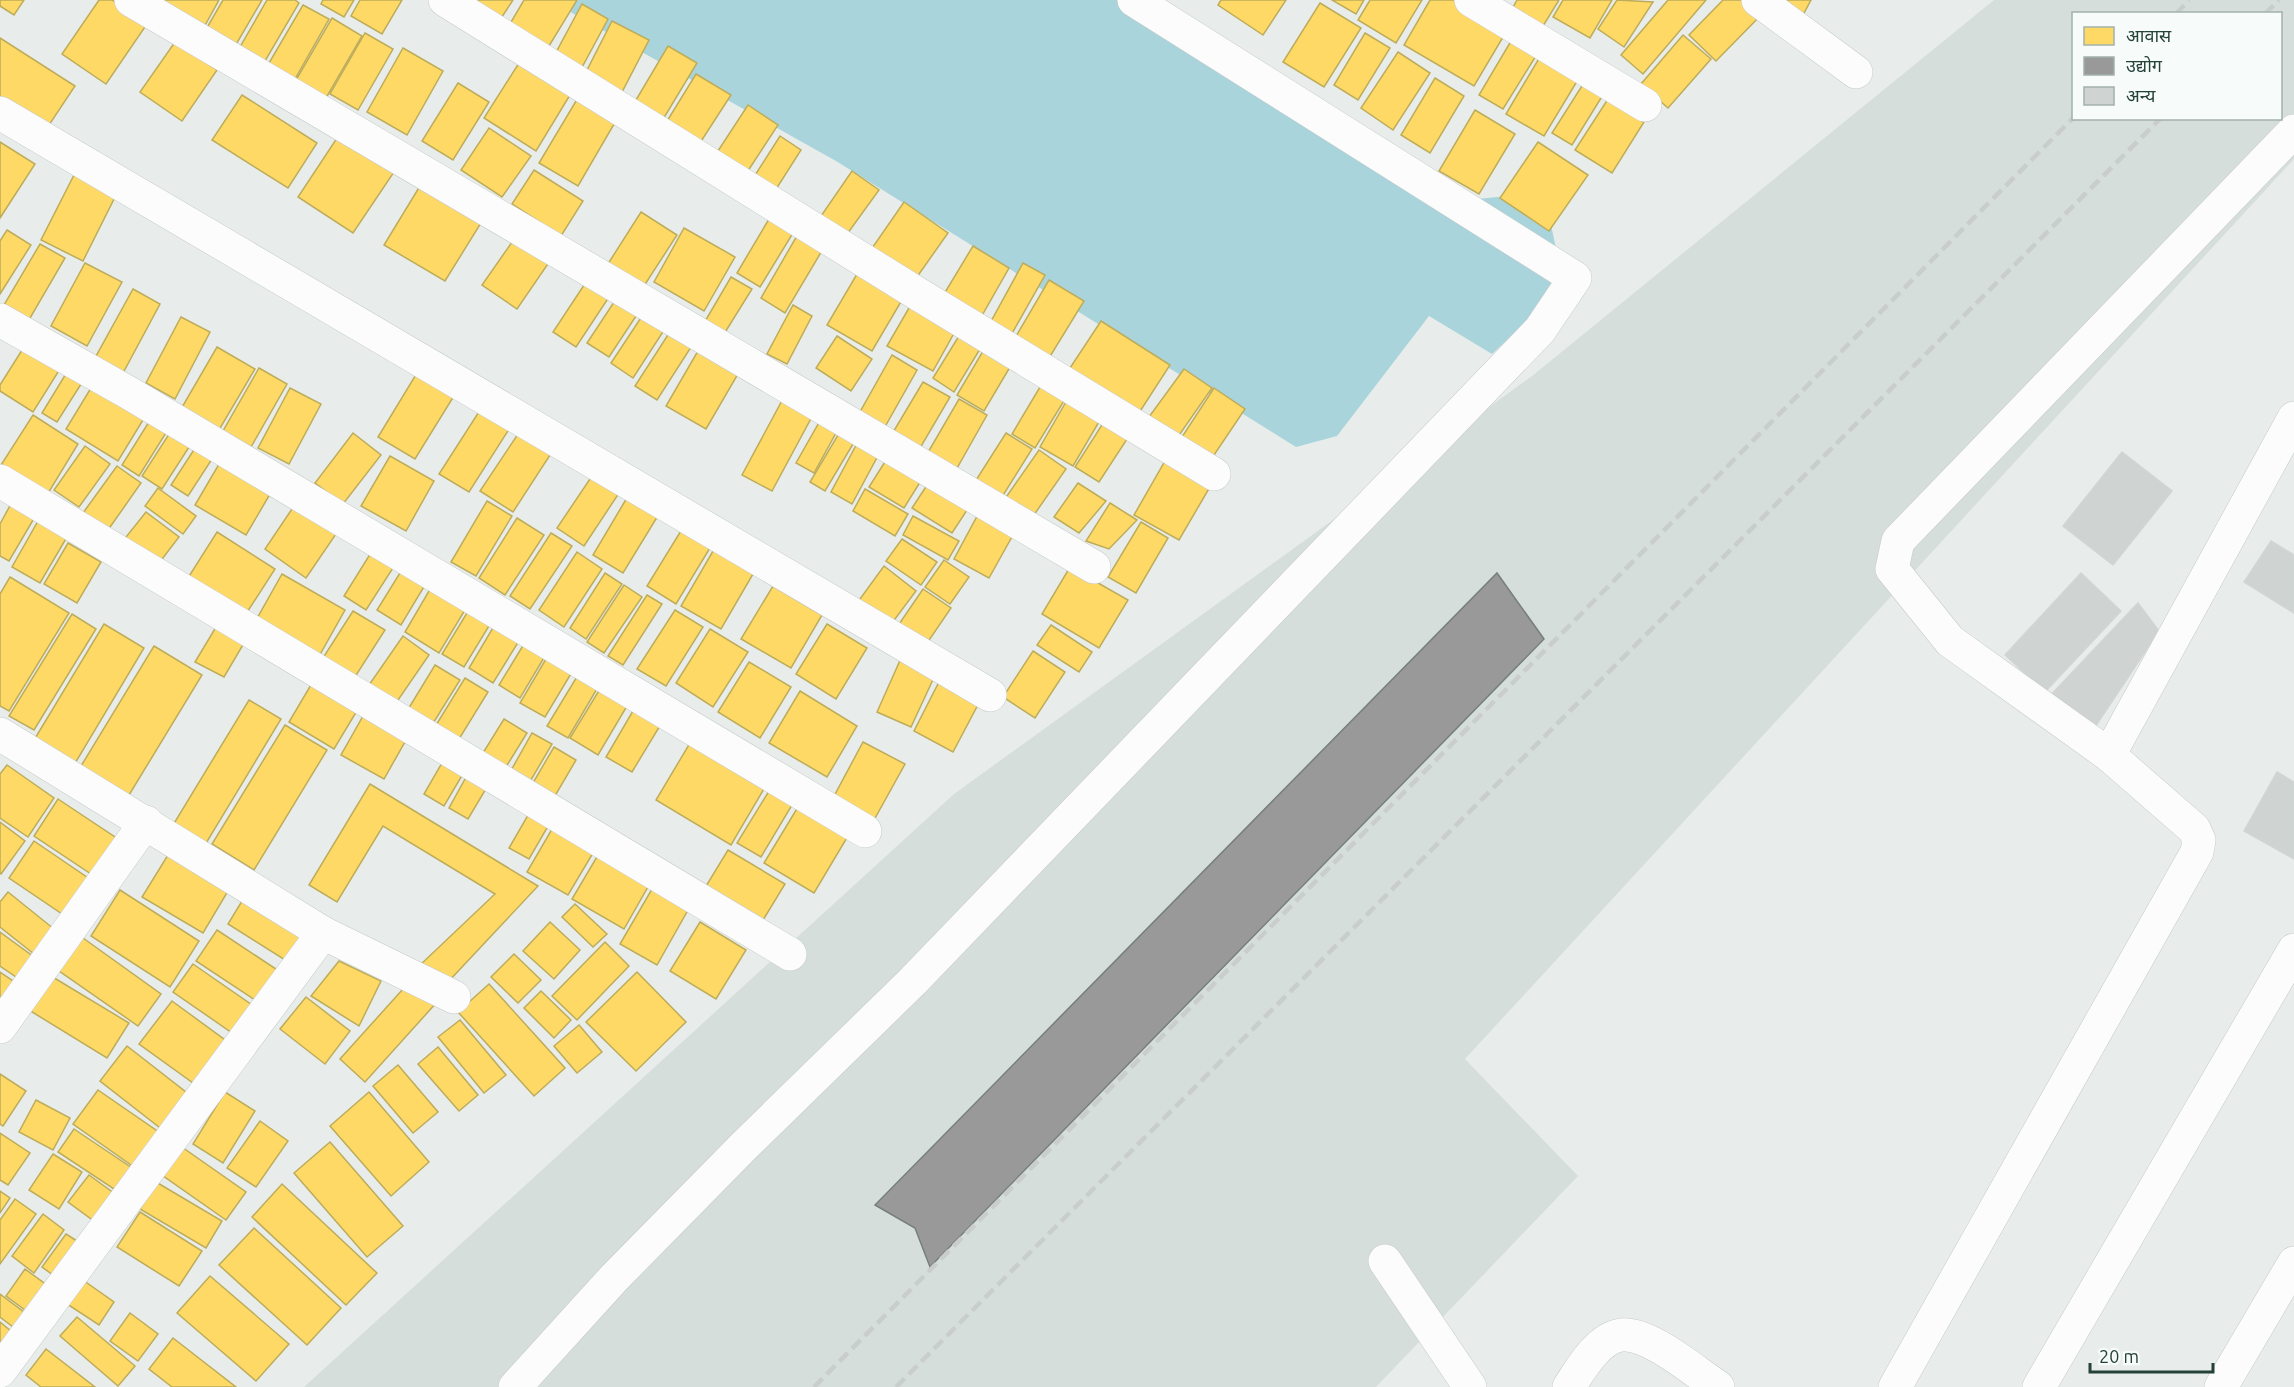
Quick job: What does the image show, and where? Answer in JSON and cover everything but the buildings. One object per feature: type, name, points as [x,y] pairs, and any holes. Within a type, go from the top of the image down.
[{"type":"street","points":[[131,0],[1094,567]]},
{"type":"street","points":[[445,0],[918,294],[1215,474]]},
{"type":"street","points":[[515,1387],[615,1277],[744,1146],[913,981],[1540,330],[1575,278],[1134,0]]},
{"type":"street","points":[[1471,0],[1645,105]]},
{"type":"street","points":[[1758,0],[1856,72]]},
{"type":"street","points":[[0,113],[990,695]]},
{"type":"street","points":[[1895,1387],[2199,846],[2198,834],[2194,829],[2109,755],[1950,640],[1892,569],[1898,542],[2294,131]]},
{"type":"street","points":[[0,320],[129,393],[866,831]]},
{"type":"street","points":[[2109,755],[2294,418]]},
{"type":"street","points":[[0,482],[790,954]]},
{"type":"street","points":[[0,734],[323,933],[454,997]]},
{"type":"street","points":[[0,1028],[146,822]]},
{"type":"street","points":[[0,1371],[323,933]]},
{"type":"street","points":[[2039,1387],[2294,950]]},
{"type":"street","points":[[1385,1261],[1470,1387]]},
{"type":"street","points":[[2221,1387],[2294,1263]]},
{"type":"street","points":[[1569,1387],[1587,1360],[1603,1345],[1620,1335],[1643,1338],[1719,1387]]},
{"type":"shaded area","points":[[1994,0],[2294,0],[2294,159],[1465,1059],[1578,1176],[1376,1387],[304,1387],[954,794],[1532,376]]},
{"type":"water","points":[[549,0],[1145,0],[1478,199],[1544,192],[1564,286],[1492,354],[1429,316],[1337,436],[1296,447],[836,161]]},
{"type":"railway","points":[[2178,12],[2189,0]]},
{"type":"railway","points":[[2267,12],[2279,0]]},
{"type":"railway","points":[[814,1387],[2072,119]]},
{"type":"railway","points":[[896,1387],[2159,120]]}]
